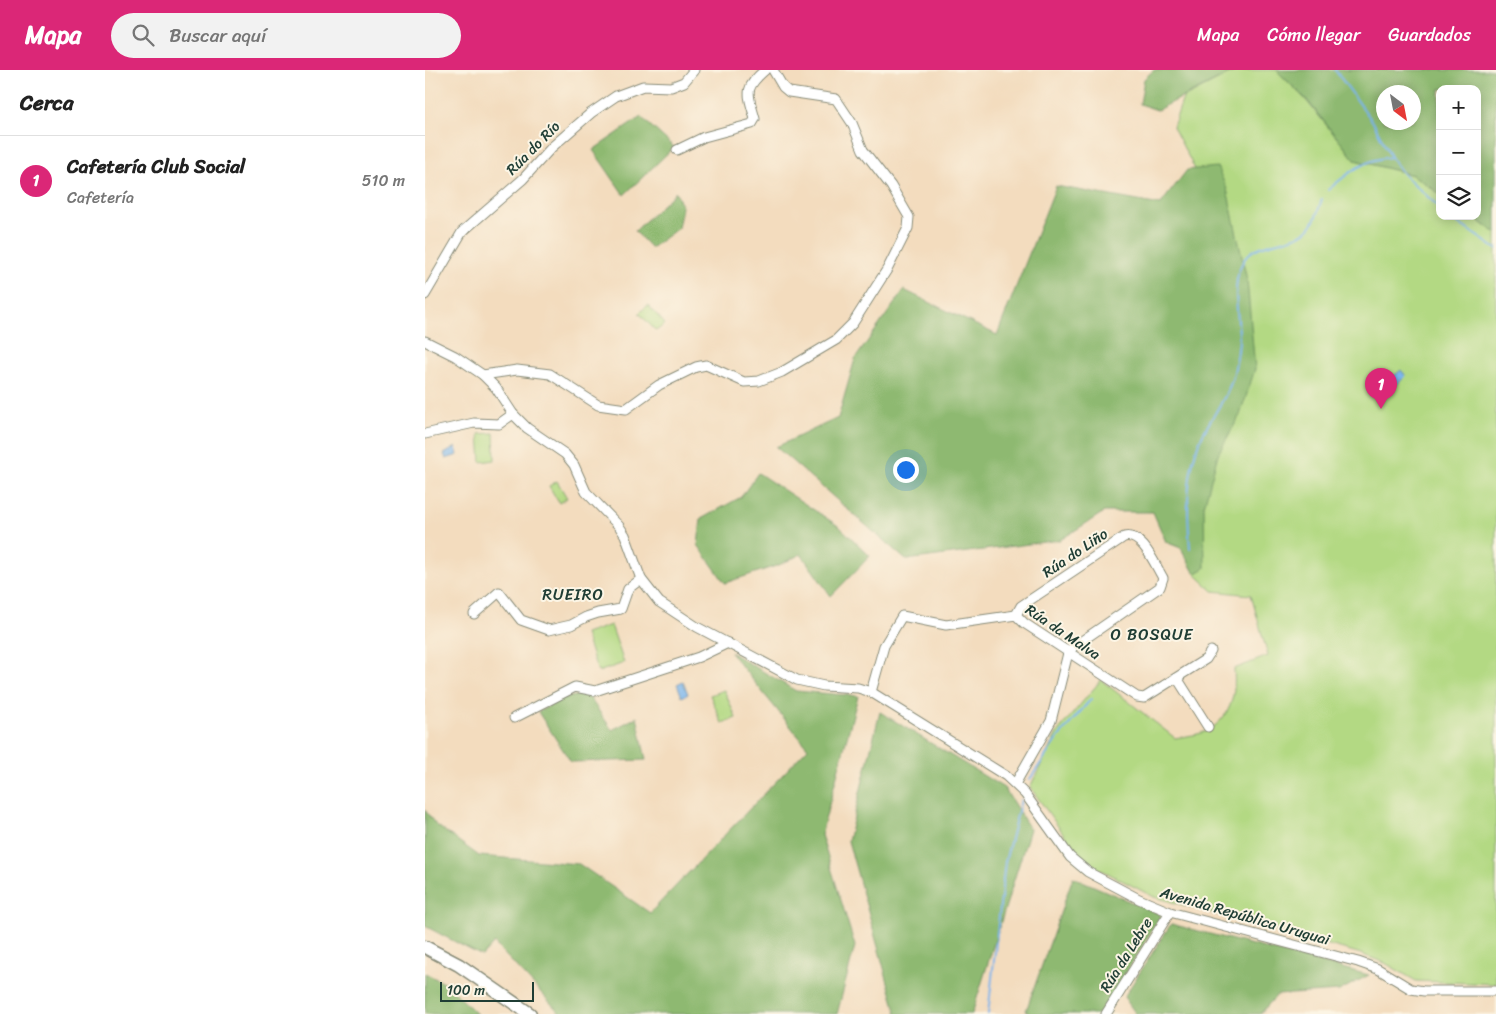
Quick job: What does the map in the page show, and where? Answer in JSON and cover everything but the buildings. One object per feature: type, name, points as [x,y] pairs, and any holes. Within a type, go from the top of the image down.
[{"type":"highway","points":[[425,948],[467,970],[530,1014]]},
{"type":"street","name":"Rúa do Río","points":[[425,295],[462,232],[523,179],[552,147],[591,113],[616,96],[643,86],[671,86],[684,82],[694,70]]},
{"type":"street","points":[[677,150],[704,136],[752,124],[755,119],[749,87],[751,81],[765,70]]},
{"type":"street","points":[[483,374],[517,370],[550,374],[598,405],[626,409],[659,385],[701,366],[715,368],[744,382],[759,381],[782,372],[836,340],[853,323],[888,268],[908,228],[909,218],[891,186],[863,150],[852,123],[836,99],[789,92],[783,87],[773,70]]},
{"type":"street","name":"Avenida República Uruguai","points":[[425,341],[455,356],[483,374],[496,388],[513,414],[527,428],[565,454],[574,465],[586,492],[613,519],[625,535],[641,579],[659,602],[728,643],[797,680],[824,686],[858,688],[871,692],[977,757],[1015,784],[1078,865],[1139,899],[1170,912],[1358,962],[1378,969],[1411,989],[1434,992],[1496,991]]},
{"type":"street","points":[[425,434],[474,423],[499,424],[513,414]]},
{"type":"street","name":"Rúa do Liño","points":[[1016,615],[1021,606],[1124,537],[1129,536],[1138,539],[1163,578],[1160,587],[1073,647],[1068,654]]},
{"type":"street","points":[[474,614],[499,592],[521,620],[549,630],[559,629],[586,617],[621,609],[628,588],[641,579]]},
{"type":"street","name":"Rúa da Malva","points":[[871,692],[884,646],[902,616],[946,625],[1016,615],[1023,623],[1068,654],[1137,697],[1144,698],[1206,659],[1211,651]]},
{"type":"street","points":[[514,718],[575,687],[595,690],[699,657],[728,643]]},
{"type":"street","points":[[1015,784],[1051,721],[1068,654]]},
{"type":"street","points":[[1177,678],[1208,727]]},
{"type":"street","name":"Rúa da Lebre","points":[[1106,1014],[1170,912]]},
{"type":"green space","points":[[1154,70],[1237,70],[1157,110],[1140,104],[1144,79]]},
{"type":"green space","points":[[1237,70],[1276,70],[1305,99],[1355,160],[1413,175],[1436,191],[1436,220],[1478,220],[1496,233],[1496,984],[1416,981],[1385,963],[1358,953],[1154,897],[1080,857],[1030,787],[1058,731],[1101,680],[1175,738],[1201,733],[1217,724],[1228,711],[1231,703],[1234,687],[1234,669],[1268,656],[1251,595],[1213,591],[1195,574],[1181,548],[1166,542],[1211,200],[1173,127],[1183,98]]},
{"type":"green space","points":[[1276,70],[1496,70],[1496,233],[1478,220],[1481,220],[1481,85],[1436,85],[1436,191],[1413,175],[1355,160],[1306,99]]},
{"type":"green space","points":[[641,117],[674,147],[624,195],[593,150]]},
{"type":"green space","points":[[1217,167],[1227,189],[1247,280],[1255,369],[1240,415],[1218,454],[1204,506],[1205,568],[1195,574],[1181,548],[1166,542],[1153,512],[1104,512],[1060,540],[906,560],[776,447],[838,418],[855,359],[904,290],[997,335],[1056,186],[1160,205],[1187,170]]},
{"type":"green space","points":[[676,192],[682,207],[678,228],[651,248],[635,231]]},
{"type":"green space","points":[[648,305],[665,324],[656,331],[639,313]]},
{"type":"green space","points":[[494,433],[495,460],[481,462],[479,434]]},
{"type":"green space","points":[[758,473],[840,527],[870,556],[831,596],[801,554],[779,565],[725,583],[698,545],[701,519],[741,497]]},
{"type":"green space","points":[[557,481],[567,498],[559,503],[549,486]]},
{"type":"green space","points":[[611,625],[624,663],[598,672],[585,634]]},
{"type":"green space","points":[[730,652],[796,691],[858,696],[821,835],[855,946],[837,1014],[561,1014],[494,943],[482,956],[425,926],[425,810],[435,824],[479,856],[579,864],[650,913],[808,748]]},
{"type":"green space","points":[[724,690],[736,718],[722,723],[710,695]]},
{"type":"green space","points":[[587,694],[612,730],[637,717],[646,760],[571,762],[538,712],[563,698]]},
{"type":"green space","points":[[880,712],[1004,788],[1030,829],[972,1014],[897,1014],[848,841]]},
{"type":"green space","points":[[1073,877],[1161,915],[1101,1014],[1030,1014],[1026,1011]]},
{"type":"green space","points":[[1171,924],[1369,975],[1339,991],[1277,995],[1260,1014],[1136,1014],[1124,997]]},
{"type":"green space","points":[[425,973],[446,984],[477,1014],[425,1014]]},
{"type":"water","points":[[1401,370],[1406,376],[1393,388],[1387,382]]},
{"type":"water","points":[[456,447],[458,455],[446,459],[444,454]]},
{"type":"water","points":[[683,681],[688,694],[682,697],[677,684]]},
{"type":"waterway","points":[[1335,70],[1373,122],[1391,157],[1403,174],[1436,204]]},
{"type":"waterway","points":[[1328,190],[1364,164],[1381,158],[1391,157]]},
{"type":"waterway","points":[[1190,548],[1188,505],[1190,477],[1196,449],[1230,386],[1239,346],[1236,288],[1240,268],[1249,254],[1256,249],[1290,239],[1305,232],[1314,221],[1322,199]]},
{"type":"waterway","points":[[1454,220],[1496,249]]},
{"type":"waterway","points":[[1030,779],[1057,739],[1091,699]]},
{"type":"waterway","points":[[988,1014],[1005,862],[1021,800]]},
{"type":"place","name":"Cafetería Club Social","points":[[1381,409]]},
{"type":"district","name":"RUEIRO","points":[[573,594]]},
{"type":"district","name":"O BOSQUE","points":[[1152,634]]}]
